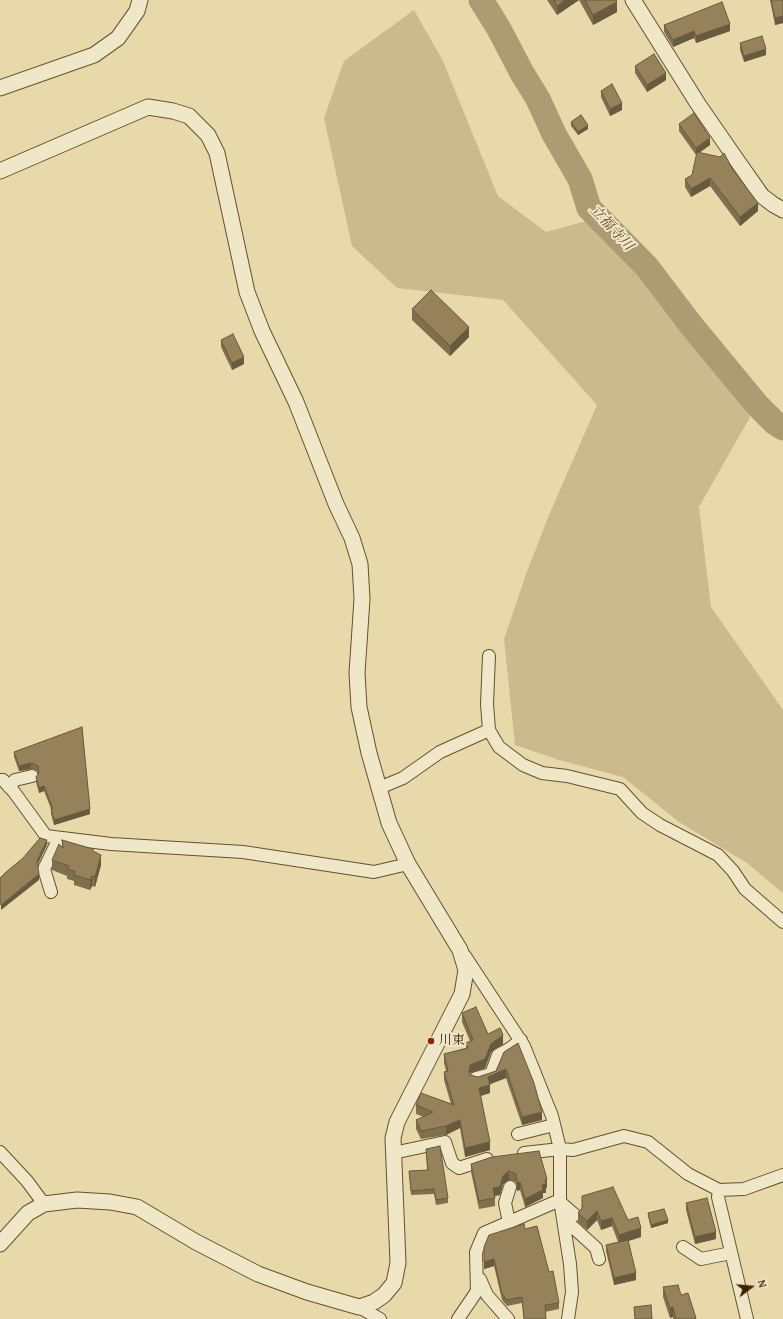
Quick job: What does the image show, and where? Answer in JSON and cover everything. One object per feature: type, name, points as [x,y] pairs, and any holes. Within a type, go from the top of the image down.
[{"type":"street","points":[[0,88],[94,55],[118,38],[137,11],[140,0]]},
{"type":"street","points":[[633,0],[698,104],[762,196],[783,210]]},
{"type":"street","points":[[0,170],[148,107],[173,111],[189,116],[208,135],[217,153],[247,292],[262,331],[296,402],[336,504],[352,538],[360,564],[362,599],[357,673],[359,707],[389,823],[408,864],[460,950],[524,1046],[554,1125],[560,1149],[560,1202],[569,1217],[596,1248],[599,1259]]},
{"type":"street","points":[[489,656],[487,704],[489,730],[499,747],[523,765],[542,773],[567,776],[620,789],[642,813],[660,825],[718,855],[733,871],[745,889],[783,922]]},
{"type":"street","points":[[379,788],[403,778],[440,752],[489,730]]},
{"type":"street","points":[[32,776],[5,783],[46,836],[111,844],[243,852],[374,872],[408,864]]},
{"type":"street","points":[[51,892],[44,869],[59,838]]},
{"type":"street","points":[[359,1307],[374,1302],[384,1295],[394,1283],[398,1263],[393,1138],[397,1122],[462,994],[466,970],[460,950]]},
{"type":"street","points":[[476,1078],[491,1074],[498,1055],[509,1050],[520,1040]]},
{"type":"street","points":[[518,1134],[554,1125]]},
{"type":"street","points":[[513,1154],[560,1149],[573,1150],[624,1136],[648,1142],[688,1174],[719,1190],[744,1189],[783,1175]]},
{"type":"street","points":[[393,1153],[445,1142],[452,1163],[459,1168],[498,1156]]},
{"type":"street","points":[[0,1152],[27,1181],[44,1204]]},
{"type":"street","points":[[510,1187],[505,1203],[510,1222]]},
{"type":"street","points":[[719,1190],[718,1196],[747,1319]]},
{"type":"street","points":[[0,1244],[28,1213],[44,1204],[77,1200],[110,1202],[137,1207],[196,1242],[258,1274],[307,1292],[359,1307],[380,1319]]},
{"type":"street","points":[[458,1319],[477,1291],[476,1252],[484,1233],[560,1202]]},
{"type":"street","points":[[568,1319],[572,1292],[569,1217]]},
{"type":"street","points":[[683,1247],[701,1259],[731,1252]]},
{"type":"street","points":[[477,1272],[487,1295],[508,1319]]},
{"type":"shaded area","points":[[414,10],[443,61],[498,196],[546,232],[597,218],[646,275],[750,417],[699,507],[711,607],[783,710],[783,893],[747,863],[679,822],[623,777],[559,760],[515,745],[504,639],[526,574],[549,515],[597,405],[503,300],[397,288],[352,246],[324,118],[344,61]]},
{"type":"building","points":[[554,0],[565,0],[557,6]]},
{"type":"building","points":[[585,0],[616,0],[617,2],[593,15]]},
{"type":"building","points":[[771,0],[783,0],[783,16],[775,18]]},
{"type":"building","points":[[722,2],[730,24],[696,36],[694,31],[673,40],[664,25]]},
{"type":"building","points":[[762,36],[766,49],[744,56],[740,43]]},
{"type":"building","points":[[654,54],[666,73],[647,85],[635,66]]},
{"type":"building","points":[[612,84],[622,103],[610,109],[601,91]]},
{"type":"building","points":[[694,113],[710,138],[696,148],[679,124]]},
{"type":"building","points":[[581,115],[588,125],[578,132],[571,122]]},
{"type":"building","points":[[697,152],[720,157],[724,153],[733,170],[758,203],[740,217],[710,178],[691,189],[685,179],[692,175]]},
{"type":"building","points":[[431,290],[469,327],[450,346],[412,309]]},
{"type":"building","points":[[233,334],[244,357],[232,363],[221,340]]},
{"type":"building","points":[[82,727],[90,809],[54,820],[51,809],[53,809],[44,786],[39,788],[36,777],[39,773],[38,766],[31,763],[19,766],[14,752]]},
{"type":"building","points":[[40,838],[47,840],[37,861],[39,874],[1,905],[0,878],[23,858]]},
{"type":"building","points":[[62,840],[93,849],[93,851],[101,855],[95,877],[92,876],[90,880],[74,875],[75,871],[67,869],[69,866],[52,860],[59,844],[63,848]]},
{"type":"building","points":[[476,1007],[488,1034],[500,1028],[503,1035],[491,1044],[485,1059],[470,1065],[470,1075],[478,1077],[496,1071],[504,1052],[518,1043],[534,1083],[542,1112],[522,1117],[506,1069],[488,1077],[490,1085],[479,1088],[490,1142],[465,1148],[460,1120],[446,1126],[421,1131],[416,1120],[433,1112],[416,1105],[421,1093],[454,1105],[444,1072],[448,1071],[444,1054],[468,1048],[466,1043],[473,1040],[462,1013]]},
{"type":"building","points":[[440,1146],[448,1198],[436,1200],[434,1189],[411,1191],[409,1171],[428,1170],[426,1149]]},
{"type":"building","points":[[539,1151],[547,1179],[545,1180],[546,1184],[542,1185],[543,1190],[525,1199],[520,1182],[517,1183],[516,1174],[509,1171],[503,1176],[500,1187],[493,1188],[495,1198],[479,1201],[471,1164],[492,1157]]},
{"type":"building","points":[[613,1187],[628,1220],[638,1217],[641,1228],[619,1235],[612,1218],[601,1221],[597,1211],[587,1221],[578,1213],[582,1208],[582,1196]]},
{"type":"building","points":[[707,1198],[716,1232],[695,1237],[686,1203]]},
{"type":"building","points":[[664,1209],[668,1220],[651,1225],[648,1213]]},
{"type":"building","points":[[524,1224],[525,1229],[537,1226],[549,1272],[553,1271],[559,1303],[545,1305],[546,1319],[524,1319],[522,1297],[507,1300],[502,1294],[494,1259],[484,1262],[484,1247],[489,1235]]},
{"type":"building","points":[[628,1240],[636,1273],[614,1278],[606,1245]]},
{"type":"building","points":[[678,1285],[681,1295],[688,1293],[696,1318],[676,1319],[673,1307],[670,1308],[663,1287]]},
{"type":"building","points":[[651,1305],[652,1319],[635,1319],[634,1307]]},
{"type":"waterway","name":"立福寺川","points":[[481,0],[538,99],[554,134],[580,179],[589,208],[647,267],[691,325],[757,405],[775,423],[783,428]]},
{"type":"place","name":"川東","points":[[431,1041]]}]
